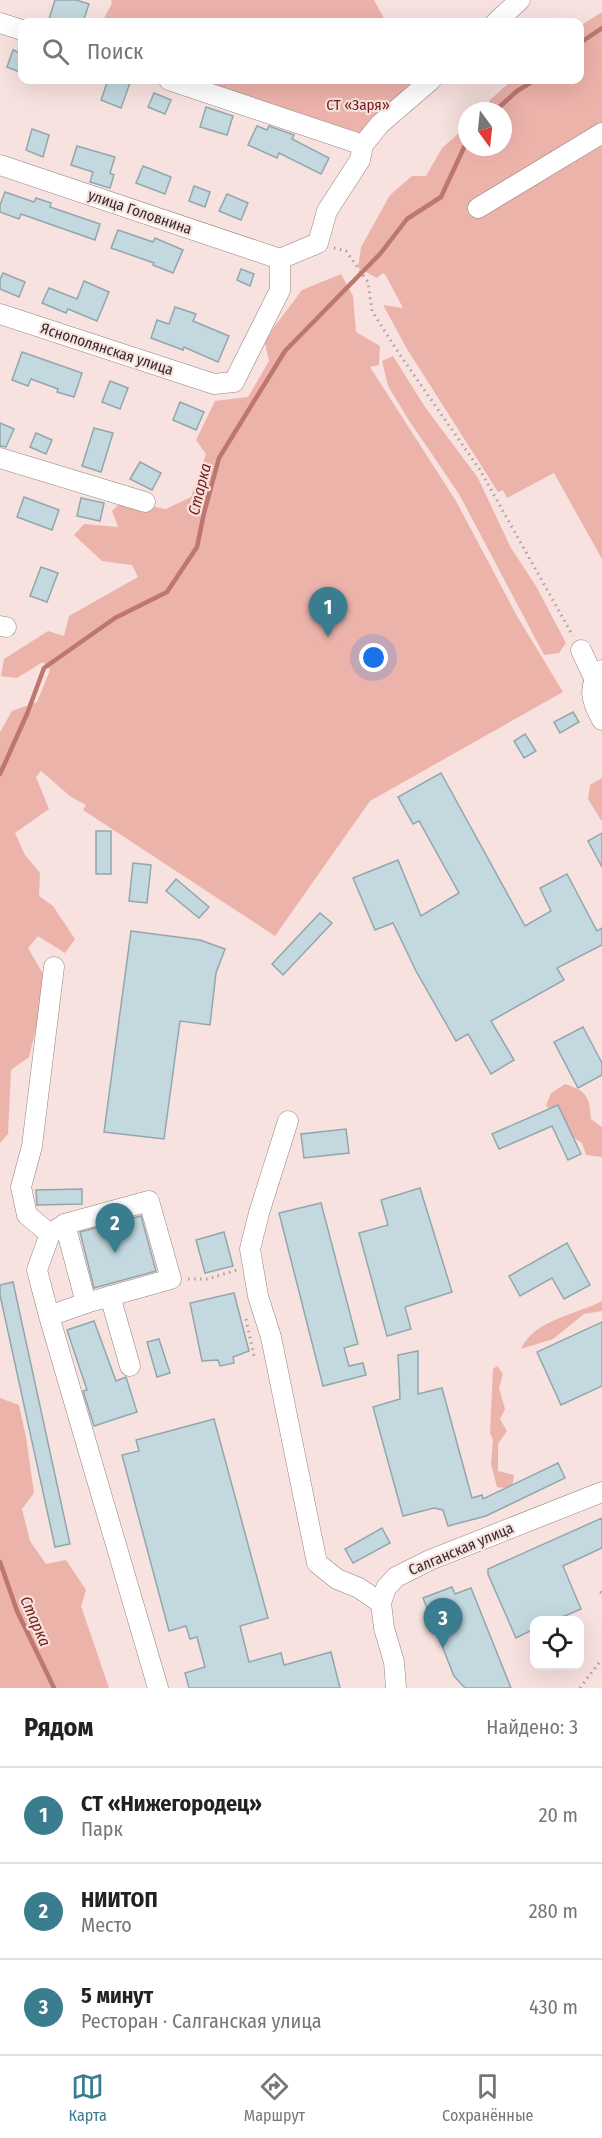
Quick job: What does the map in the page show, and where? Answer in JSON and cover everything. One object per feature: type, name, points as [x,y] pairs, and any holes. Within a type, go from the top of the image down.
[{"type":"street","points":[[500,18],[520,0]]},
{"type":"street","points":[[0,23],[18,29]]},
{"type":"street","points":[[181,84],[363,144]]},
{"type":"street","points":[[280,259],[318,243],[327,211],[360,160],[363,144],[380,124],[426,84]]},
{"type":"street","points":[[478,208],[602,133]]},
{"type":"street","name":"улица Головнина","points":[[0,165],[280,259]]},
{"type":"street","name":"Яснополянская улица","points":[[0,314],[214,384],[234,382],[280,290],[280,259]]},
{"type":"street","points":[[0,458],[145,502]]},
{"type":"street","points":[[581,650],[598,674],[592,700],[602,720]]},
{"type":"street","points":[[49,1316],[86,1303],[171,1280],[149,1201],[58,1229],[27,1215],[21,1187],[32,1146],[54,967]]},
{"type":"street","points":[[288,1121],[250,1249],[258,1296],[270,1337],[317,1563],[337,1579],[358,1588],[381,1603],[383,1621],[394,1662],[396,1688]]},
{"type":"street","points":[[58,1229],[86,1303]]},
{"type":"street","points":[[58,1229],[37,1270],[158,1688]]},
{"type":"street","points":[[110,1296],[130,1366]]},
{"type":"street","name":"Салганская улица","points":[[381,1603],[386,1588],[396,1577],[409,1570],[602,1492]]},
{"type":"path","points":[[318,243],[346,251],[368,282],[372,311],[480,470],[581,650]]},
{"type":"path","points":[[207,1279],[229,1273]]},
{"type":"path","points":[[580,1688],[601,1660]]},
{"type":"green space","points":[[111,0],[374,0],[384,18],[104,18],[112,3]]},
{"type":"green space","points":[[602,12],[602,559],[554,473],[507,498],[503,490],[498,492],[407,349],[383,305],[403,308],[386,276],[383,273],[377,278],[358,268],[361,247],[390,195],[412,176],[426,176],[442,148],[458,134],[458,156],[512,156],[512,102],[489,102],[508,84],[584,84],[584,23]]},
{"type":"green space","name":"СТ «Заря»","points":[[208,84],[417,84],[364,134]]},
{"type":"green space","points":[[341,274],[353,296],[356,332],[380,346],[379,365],[370,367],[456,501],[517,616],[563,692],[370,801],[275,936],[83,810],[86,805],[71,797],[41,771],[36,777],[49,809],[15,833],[25,855],[40,873],[39,896],[53,906],[75,939],[65,953],[38,936],[28,948],[48,982],[29,1057],[11,1070],[8,1134],[0,1143],[0,732],[12,711],[37,702],[50,670],[43,662],[17,678],[1,676],[4,659],[48,631],[64,636],[69,616],[138,577],[132,565],[102,561],[74,535],[84,524],[118,527],[112,511],[122,501],[166,509],[191,497],[206,454],[196,440],[215,401],[248,397],[269,361],[265,343],[302,290]]},
{"type":"green space","points":[[393,356],[425,407],[478,478],[511,548],[536,586],[566,643],[559,653],[544,655],[459,494],[388,386],[382,361]]},
{"type":"green space","points":[[602,778],[601,820],[588,799],[590,785]]},
{"type":"green space","points":[[565,1084],[586,1096],[591,1119],[602,1127],[602,1157],[586,1155],[582,1143],[562,1131],[561,1120],[546,1106],[551,1093]]},
{"type":"green space","points":[[602,1301],[602,1311],[584,1314],[553,1339],[521,1349],[535,1331],[545,1325]]},
{"type":"green space","points":[[497,1366],[503,1374],[499,1388],[505,1409],[500,1419],[507,1431],[498,1444],[498,1471],[514,1475],[512,1489],[497,1487],[491,1464],[493,1369]]},
{"type":"green space","points":[[0,1398],[19,1405],[26,1437],[34,1493],[22,1509],[30,1541],[46,1564],[66,1560],[86,1590],[81,1606],[109,1688],[0,1688]]},
{"type":"building","points":[[55,0],[76,0],[89,4],[84,18],[49,18]]},
{"type":"building","points":[[13,50],[18,52],[18,71],[7,67]]},
{"type":"building","points":[[107,84],[130,84],[121,108],[101,100]]},
{"type":"building","points":[[154,93],[171,100],[165,114],[148,107]]},
{"type":"building","points":[[206,107],[233,116],[227,135],[200,127]]},
{"type":"building","points":[[257,126],[267,130],[269,126],[294,135],[292,139],[329,158],[321,174],[279,153],[277,158],[248,145]]},
{"type":"building","points":[[32,129],[49,135],[43,157],[26,150]]},
{"type":"building","points":[[77,146],[115,157],[110,173],[114,175],[110,188],[90,182],[93,172],[71,165]]},
{"type":"building","points":[[143,166],[171,177],[165,194],[136,183]]},
{"type":"building","points":[[194,186],[210,192],[205,207],[189,201]]},
{"type":"building","points":[[5,192],[34,202],[36,198],[51,203],[50,207],[100,224],[95,240],[21,214],[19,219],[0,212]]},
{"type":"building","points":[[227,194],[248,203],[241,220],[219,211]]},
{"type":"building","points":[[118,230],[153,242],[155,238],[183,250],[173,273],[153,265],[154,263],[111,248]]},
{"type":"building","points":[[241,269],[254,274],[250,286],[237,280]]},
{"type":"building","points":[[3,273],[25,282],[19,297],[0,289]]},
{"type":"building","points":[[84,281],[109,292],[97,321],[68,309],[66,313],[42,303],[49,288],[77,299]]},
{"type":"building","points":[[175,307],[196,314],[193,321],[229,336],[218,362],[184,347],[183,350],[151,338],[157,320],[169,324]]},
{"type":"building","points":[[22,352],[82,373],[74,397],[57,392],[58,389],[31,379],[28,386],[12,380]]},
{"type":"building","points":[[110,381],[128,388],[120,409],[102,402]]},
{"type":"building","points":[[180,402],[204,412],[196,430],[173,420]]},
{"type":"building","points":[[0,423],[14,429],[6,447],[0,446]]},
{"type":"building","points":[[94,428],[113,433],[101,472],[82,466]]},
{"type":"building","points":[[36,433],[52,440],[46,454],[30,447]]},
{"type":"building","points":[[140,462],[161,473],[152,490],[130,479]]},
{"type":"building","points":[[24,497],[59,510],[52,530],[17,517]]},
{"type":"building","points":[[81,498],[104,503],[100,521],[77,516]]},
{"type":"building","points":[[41,567],[58,573],[47,602],[30,596]]},
{"type":"building","points":[[573,712],[579,722],[560,733],[554,722]]},
{"type":"building","points":[[525,734],[536,751],[524,758],[514,741]]},
{"type":"building","points":[[441,773],[525,926],[551,911],[540,888],[567,874],[597,931],[602,928],[602,945],[557,968],[564,980],[491,1021],[514,1060],[491,1074],[468,1034],[456,1041],[416,971],[393,923],[375,930],[353,878],[398,860],[421,916],[459,893],[419,821],[413,824],[398,797]]},
{"type":"building","points":[[96,831],[111,831],[111,874],[96,874]]},
{"type":"building","points":[[602,833],[602,867],[588,841]]},
{"type":"building","points":[[133,863],[151,865],[147,903],[129,901]]},
{"type":"building","points":[[176,879],[209,907],[199,918],[166,891]]},
{"type":"building","points":[[320,913],[332,923],[283,975],[272,964]]},
{"type":"building","points":[[131,931],[200,940],[225,949],[216,973],[210,1025],[180,1021],[164,1139],[104,1132]]},
{"type":"building","points":[[583,1027],[602,1063],[602,1075],[578,1088],[554,1042]]},
{"type":"building","points":[[558,1105],[581,1154],[568,1160],[552,1126],[499,1149],[492,1134]]},
{"type":"building","points":[[346,1129],[349,1153],[304,1158],[301,1134]]},
{"type":"building","points":[[420,1188],[452,1292],[405,1307],[411,1329],[387,1336],[359,1233],[388,1225],[381,1200]]},
{"type":"building","points":[[82,1189],[82,1204],[37,1205],[36,1190]]},
{"type":"building","points":[[321,1203],[358,1344],[344,1348],[349,1366],[363,1363],[366,1375],[323,1386],[279,1213]]},
{"type":"building","points":[[141,1216],[156,1271],[94,1288],[80,1232]]},
{"type":"building","points":[[224,1232],[233,1266],[205,1273],[196,1240]]},
{"type":"building","points":[[567,1243],[590,1285],[564,1299],[552,1278],[520,1296],[509,1276]]},
{"type":"building","points":[[13,1282],[70,1544],[55,1547],[0,1295],[0,1285]]},
{"type":"building","points":[[234,1293],[249,1351],[233,1357],[234,1363],[220,1366],[218,1360],[202,1361],[190,1303]]},
{"type":"building","points":[[94,1321],[116,1381],[126,1377],[137,1412],[94,1426],[83,1391],[87,1390],[67,1330]]},
{"type":"building","points":[[602,1322],[602,1386],[561,1405],[537,1352]]},
{"type":"building","points":[[159,1339],[170,1373],[157,1377],[147,1342]]},
{"type":"building","points":[[418,1351],[418,1394],[442,1388],[472,1498],[482,1495],[483,1499],[558,1463],[565,1478],[486,1516],[448,1526],[443,1510],[434,1508],[403,1516],[373,1407],[400,1399],[398,1355]]},
{"type":"building","points":[[214,1419],[268,1618],[240,1626],[249,1662],[281,1653],[284,1665],[331,1652],[340,1688],[189,1688],[185,1673],[205,1667],[197,1637],[190,1639],[186,1626],[169,1631],[122,1455],[139,1451],[136,1440]]},
{"type":"building","points":[[602,1518],[602,1548],[563,1566],[581,1609],[564,1616],[530,1616],[530,1631],[516,1638],[488,1574],[488,1569]]},
{"type":"building","points":[[382,1528],[390,1543],[353,1563],[345,1549]]},
{"type":"building","points":[[452,1587],[455,1594],[471,1588],[511,1688],[465,1688],[454,1676],[423,1598]]},
{"type":"waterway","name":"Старка","points":[[584,40],[602,28]]},
{"type":"waterway","name":"Старка","points":[[505,102],[528,84]]},
{"type":"waterway","name":"Старка","points":[[0,774],[27,714],[44,668],[115,618],[167,592],[197,547],[219,458],[285,351],[380,254],[407,219],[441,197],[460,156]]},
{"type":"waterway","name":"Старка","points":[[0,1562],[17,1611],[54,1688]]},
{"type":"place","name":"СТ «Нижегородец»","points":[[328,637]]},
{"type":"place","name":"НИИТОП","points":[[115,1253]]},
{"type":"place","name":"5 минут","points":[[443,1648]]}]
